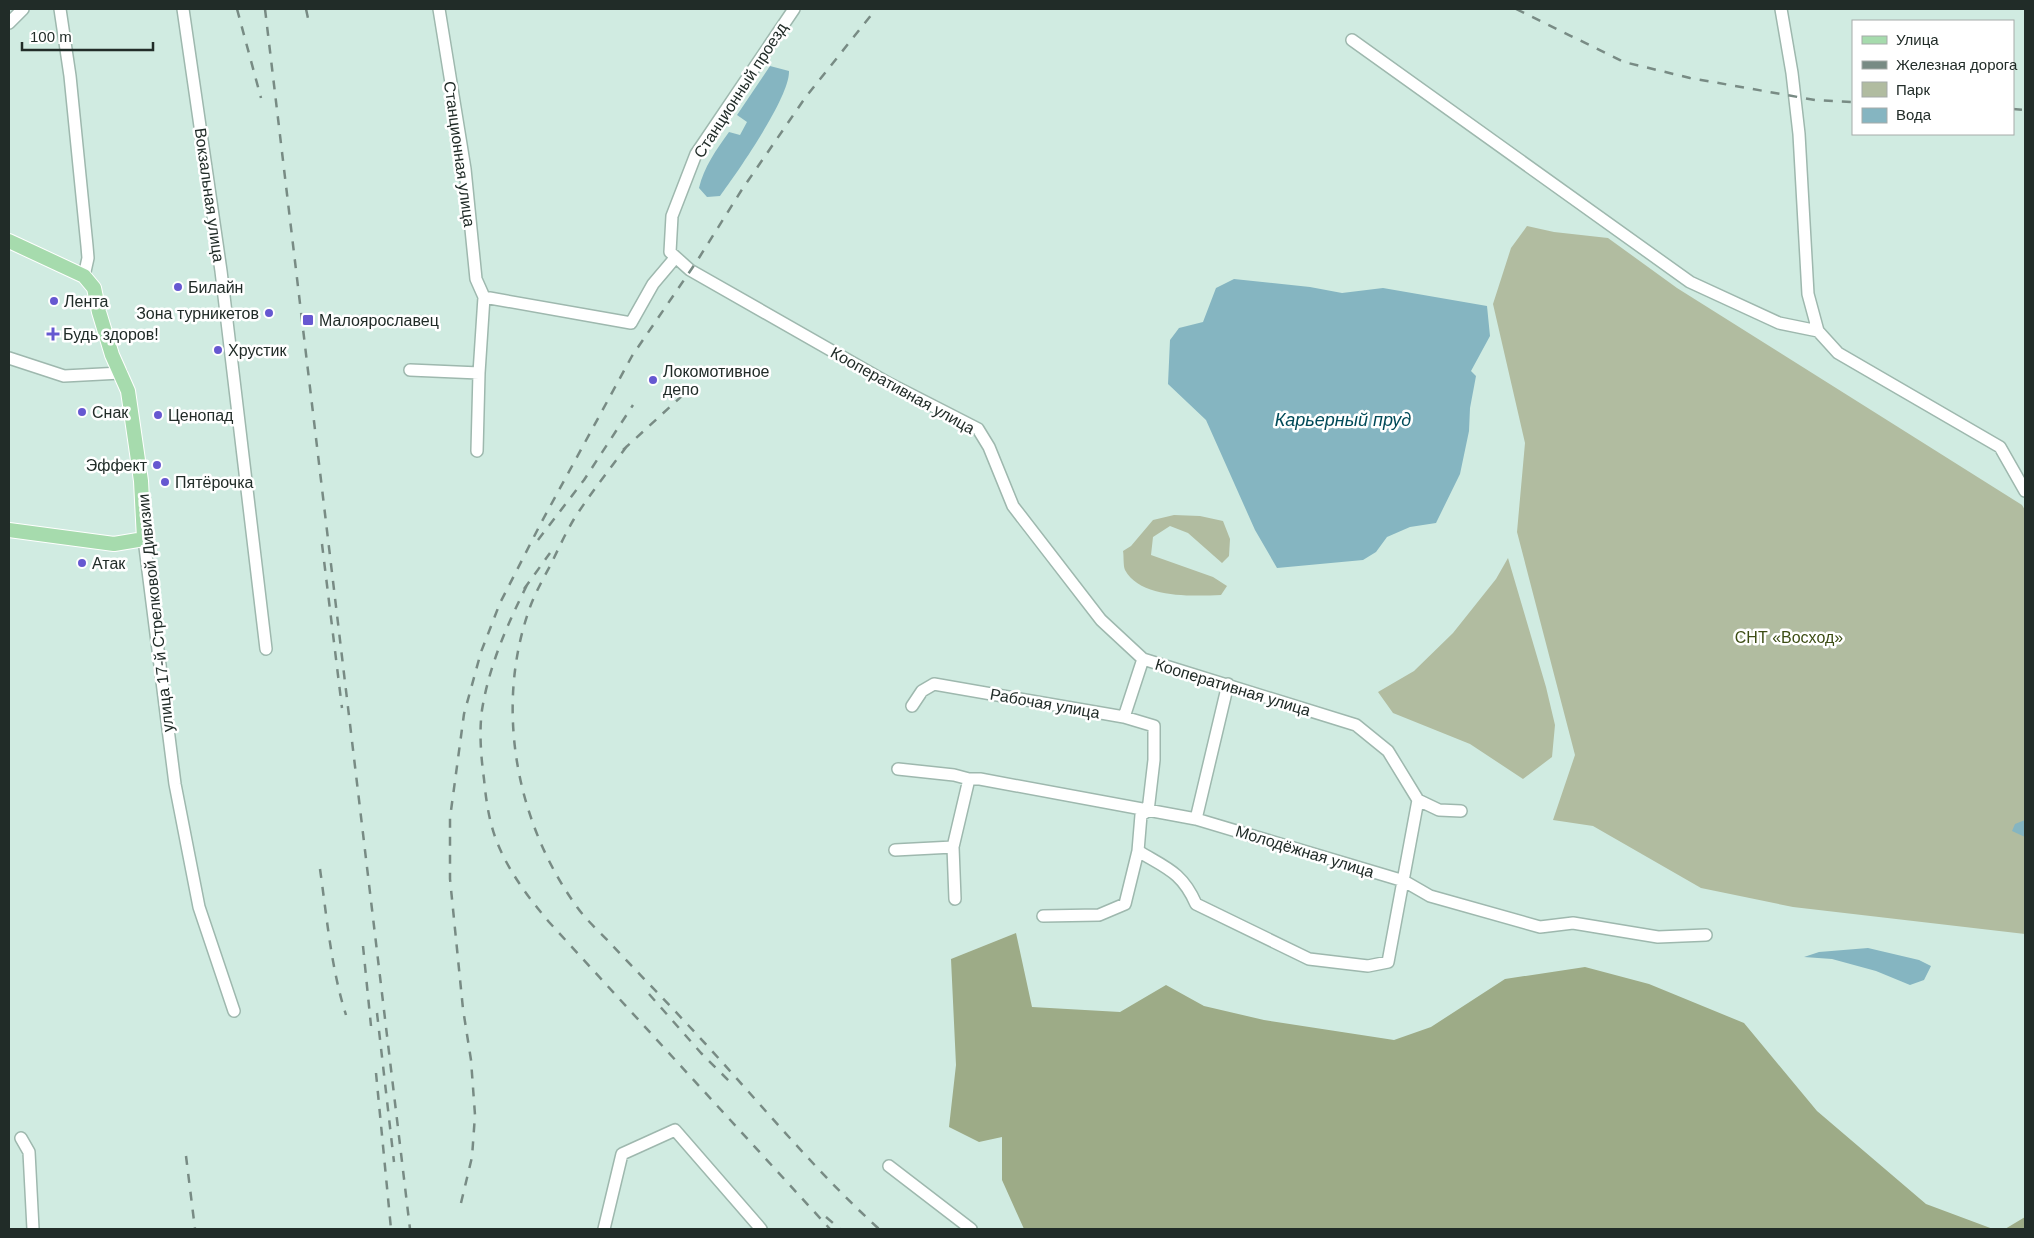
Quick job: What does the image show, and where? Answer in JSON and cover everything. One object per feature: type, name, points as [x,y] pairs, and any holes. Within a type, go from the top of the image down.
[{"type":"main road","points":[[9,242],[84,276]]},
{"type":"main road","name":"улица 17-й Стрелковой Дивизии","points":[[84,276],[94,288],[107,340],[128,391],[141,481],[144,539]]},
{"type":"main road","points":[[9,530],[114,544],[144,539]]},
{"type":"street","points":[[9,23],[23,9]]},
{"type":"street","points":[[60,9],[70,76],[87,246],[88,258],[84,276]]},
{"type":"street","name":"Вокзальная улица","points":[[183,9],[221,271],[266,649]]},
{"type":"street","name":"Станционная улица","points":[[439,9],[465,169],[476,279],[484,297]]},
{"type":"street","name":"Станционный проезд","points":[[675,258],[670,252],[669,246],[672,216],[696,154],[794,9]]},
{"type":"street","points":[[1781,9],[1792,73],[1799,134],[1808,294],[1818,331],[1838,353],[2000,447],[2025,491]]},
{"type":"street","points":[[1352,40],[1690,282],[1779,322],[1818,331]]},
{"type":"street","points":[[477,451],[479,373],[484,297],[631,323],[653,284],[675,258]]},
{"type":"street","name":"Кооперативная улица","points":[[675,258],[690,270],[890,384],[978,429],[989,447],[1013,506],[1102,620],[1143,659],[1356,725],[1388,751],[1418,800]]},
{"type":"street","points":[[9,358],[64,376],[120,373]]},
{"type":"street","points":[[410,370],[479,373]]},
{"type":"street","name":"улица 17-й Стрелковой Дивизии","points":[[144,539],[180,812],[199,907],[234,1011]]},
{"type":"street","points":[[1124,717],[1143,659]]},
{"type":"street","name":"Рабочая улица","points":[[912,706],[922,691],[934,684],[1124,717],[1154,726],[1154,760],[1148,811]]},
{"type":"street","points":[[1196,819],[1228,684]]},
{"type":"street","name":"Молодёжная улица","points":[[898,769],[980,779],[1196,819],[1404,880],[1430,896],[1540,927],[1573,923],[1658,937],[1706,935]]},
{"type":"street","points":[[955,899],[953,847],[969,779]]},
{"type":"street","points":[[1138,851],[1177,874],[1189,889],[1196,904],[1309,958],[1368,966],[1388,962],[1418,800],[1439,810],[1462,811]]},
{"type":"street","points":[[1043,916],[1099,916],[1126,904],[1138,851],[1141,815],[1148,811]]},
{"type":"street","points":[[895,850],[953,847]]},
{"type":"street","points":[[604,1229],[622,1154],[675,1130],[761,1229]]},
{"type":"street","points":[[21,1138],[29,1152],[33,1229]]},
{"type":"street","points":[[889,1166],[970,1229]]},
{"type":"green space","name":"СНТ «Восход»","points":[[1527,226],[1554,232],[1608,238],[1677,288],[2022,505],[2025,510],[2025,934],[1793,907],[1701,888],[1593,826],[1553,820],[1575,755],[1517,532],[1525,443],[1493,304],[1511,248]]},
{"type":"green space","points":[[1174,515],[1200,516],[1223,521],[1230,539],[1229,556],[1222,563],[1188,533],[1170,526],[1153,537],[1151,555],[1213,577],[1227,586],[1221,595],[1196,596],[1155,591],[1133,579],[1125,570],[1123,551],[1131,546],[1153,520]]},
{"type":"green space","points":[[1508,558],[1546,687],[1555,725],[1552,757],[1523,779],[1470,744],[1393,713],[1378,692],[1414,671],[1453,633],[1496,579]]},
{"type":"green space","points":[[1016,933],[1032,1007],[1120,1012],[1166,985],[1204,1006],[1264,1020],[1394,1040],[1431,1027],[1505,979],[1585,967],[1649,984],[1744,1023],[1817,1111],[1926,1204],[1993,1229],[1024,1229],[1002,1180],[1002,1137],[979,1142],[949,1127],[956,1065],[951,959]]},
{"type":"green space","points":[[2025,1217],[2025,1229],[2005,1229]]},
{"type":"water","points":[[770,66],[789,71],[781,98],[761,135],[720,196],[707,197],[699,188],[707,166],[729,132],[740,135],[747,122],[737,115]]},
{"type":"water","name":"Карьерный пруд","points":[[1234,279],[1310,287],[1342,293],[1383,288],[1487,306],[1490,336],[1471,371],[1476,376],[1470,408],[1469,431],[1460,474],[1436,523],[1410,527],[1387,537],[1376,552],[1363,560],[1277,568],[1255,530],[1206,420],[1168,384],[1170,340],[1179,328],[1203,322],[1216,288]]},
{"type":"water","points":[[2025,820],[2025,837],[2012,831],[2015,824]]},
{"type":"water","points":[[1868,948],[1919,960],[1931,966],[1924,980],[1910,985],[1876,971],[1832,959],[1804,957],[1819,952]]},
{"type":"railway","points":[[237,9],[261,98]]},
{"type":"railway","points":[[265,9],[410,1229]]},
{"type":"railway","points":[[306,9],[309,23]]},
{"type":"railway","points":[[461,1203],[472,1157],[475,1115],[471,1060],[463,1009],[450,879],[450,818],[464,714],[481,652],[500,603],[541,523],[632,356],[805,98],[876,9]]},
{"type":"railway","points":[[1516,9],[1624,62],[1690,78],[1815,100],[1852,102]]},
{"type":"railway","points":[[2014,109],[2025,110]]},
{"type":"railway","points":[[623,450],[684,394]]},
{"type":"railway","points":[[538,540],[584,480],[633,405]]},
{"type":"railway","points":[[627,446],[574,519],[532,601],[528,613],[518,650],[513,689],[513,727],[518,766],[526,803],[539,840],[556,875],[581,912],[712,1051],[805,1155],[879,1229]]},
{"type":"railway","points":[[322,544],[342,708]]},
{"type":"railway","points":[[524,589],[550,553]]},
{"type":"railway","points":[[527,585],[494,662],[485,694],[481,718],[481,753],[487,803],[492,827],[507,864],[549,922],[830,1229]]},
{"type":"railway","points":[[320,869],[333,961],[346,1015]]},
{"type":"railway","points":[[363,946],[371,1026]]},
{"type":"railway","points":[[649,994],[701,1053],[734,1086]]},
{"type":"railway","points":[[377,1013],[394,1162]]},
{"type":"railway","points":[[376,1073],[391,1229]]},
{"type":"railway","points":[[186,1156],[195,1229]]},
{"type":"railway","points":[[826,1217],[840,1229]]},
{"type":"place","name":"Билайн","points":[[178,287]]},
{"type":"place","name":"Лента","points":[[54,301]]},
{"type":"place","name":"Зона турникетов","points":[[269,313]]},
{"type":"place","name":"Малоярославец","points":[[308,320]]},
{"type":"place","name":"Будь здоров!","points":[[53,334]]},
{"type":"place","name":"Хрустик","points":[[218,350]]},
{"type":"place","name":"Локомотивное депо","points":[[653,380]]},
{"type":"place","name":"Снак","points":[[82,412]]},
{"type":"place","name":"Ценопад","points":[[158,415]]},
{"type":"place","name":"Эффект","points":[[157,465]]},
{"type":"place","name":"Пятёрочка","points":[[165,482]]},
{"type":"place","name":"Атак","points":[[82,563]]}]
